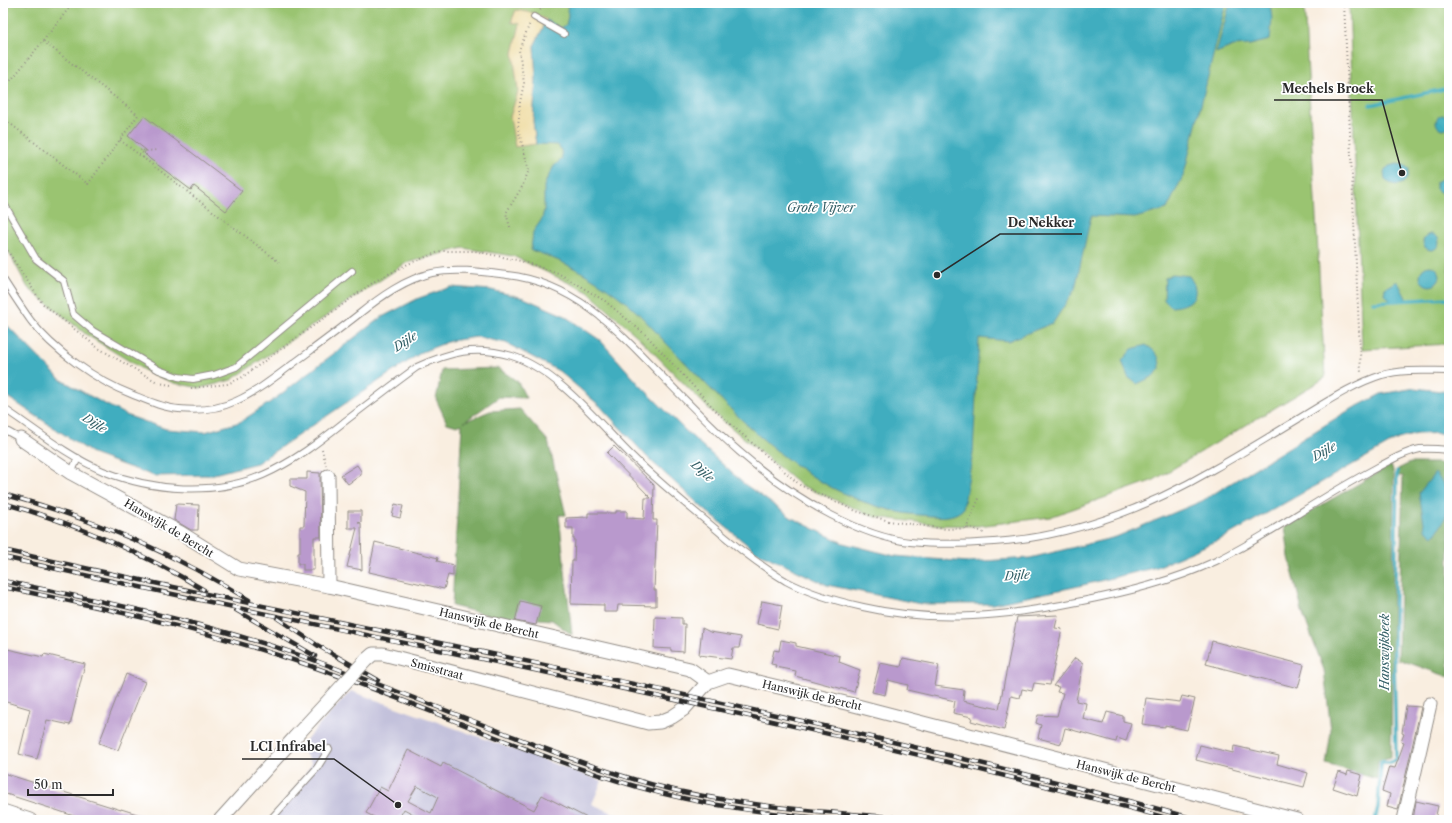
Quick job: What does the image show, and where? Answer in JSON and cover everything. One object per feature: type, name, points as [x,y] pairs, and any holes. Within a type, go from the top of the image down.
[{"type":"street","name":"Hanswijk de Bercht","points":[[21,439],[71,473],[181,533],[239,569],[329,586],[690,669],[708,682],[728,675],[850,704],[1297,820]]},
{"type":"street","points":[[328,476],[329,586]]},
{"type":"street","name":"Smisstraat","points":[[220,820],[373,654],[383,654],[648,723],[660,722],[672,717],[684,709],[708,682]]},
{"type":"street","points":[[1404,820],[1430,704]]},
{"type":"street","points":[[3,811],[30,820]]},
{"type":"lane","points":[[534,17],[564,34]]},
{"type":"lane","points":[[3,202],[36,259],[64,281],[72,314],[93,331],[159,370],[178,377],[193,379],[214,375],[236,367],[352,271]]},
{"type":"lane","points":[[3,279],[33,323],[54,346],[82,366],[116,388],[152,402],[176,409],[198,410],[206,410],[235,402],[264,386],[376,300],[404,283],[430,273],[456,271],[486,273],[519,276],[543,282],[562,291],[592,309],[618,330],[719,434],[744,457],[779,485],[813,506],[847,523],[877,535],[909,542],[985,542],[1035,539],[1123,514],[1165,495],[1213,470],[1326,402],[1362,383],[1402,371],[1449,371]]},
{"type":"lane","points":[[3,408],[78,458],[103,471],[152,485],[177,488],[206,488],[239,484],[263,475],[292,460],[417,367],[437,358],[459,351],[485,351],[513,356],[535,367],[573,396],[656,480],[748,555],[786,581],[821,597],[866,608],[906,614],[945,617],[985,616],[1030,612],[1126,592],[1178,576],[1216,561],[1352,481],[1397,457],[1420,450],[1449,450]]},
{"type":"lane","points":[[3,429],[21,439]]},
{"type":"lane","points":[[71,473],[78,458]]},
{"type":"lane","points":[[270,820],[317,768],[329,749]]},
{"type":"path","points":[[3,90],[73,3]]},
{"type":"path","points":[[510,227],[506,213],[522,187],[529,170],[518,129],[520,102],[524,83],[519,50],[529,23],[547,3]]},
{"type":"path","points":[[1344,3],[1362,383]]},
{"type":"path","points":[[3,118],[88,184],[138,115],[43,41]]},
{"type":"path","points":[[120,140],[279,262]]},
{"type":"path","points":[[143,158],[146,155],[140,151],[142,149],[146,152],[158,150]]},
{"type":"path","points":[[3,244],[42,303],[98,348],[159,382],[174,385]]},
{"type":"path","points":[[188,388],[196,389],[227,384],[241,378],[375,281],[408,264],[441,252],[475,251],[522,261],[558,274],[605,300],[647,336],[718,412],[800,485],[856,511],[889,521],[946,529],[973,528]]},
{"type":"path","points":[[320,440],[328,476]]},
{"type":"path","points":[[966,528],[980,496]]},
{"type":"shaded area","points":[[351,691],[602,781],[592,804],[629,820],[272,820],[312,764],[300,746]]},
{"type":"green space","points":[[3,3],[1304,3],[1325,378],[1154,480],[1050,517],[978,526],[941,525],[875,517],[800,485],[709,409],[638,337],[588,292],[513,256],[463,248],[406,263],[231,380],[201,388],[174,383],[147,372],[87,335],[28,288],[3,241]]},
{"type":"green space","points":[[1349,3],[1449,3],[1449,344],[1362,349]]},
{"type":"green space","points":[[498,368],[518,382],[526,398],[499,397],[464,422],[490,411],[520,409],[548,441],[566,515],[559,515],[572,635],[552,620],[493,616],[452,606],[462,424],[457,426],[447,423],[436,399],[442,370]]},
{"type":"green space","points":[[1410,463],[1437,463],[1449,465],[1449,677],[1398,659],[1403,476],[1398,476],[1398,469]]},
{"type":"green space","points":[[1391,465],[1394,475],[1391,757],[1378,762],[1377,779],[1326,764],[1331,731],[1324,670],[1302,611],[1289,557],[1285,526]]},
{"type":"sand","points":[[516,10],[534,13],[547,20],[534,46],[536,79],[533,121],[536,144],[515,147],[510,117],[518,91],[513,53],[520,24],[511,22]]},
{"type":"water","name":"Grote Vijver","points":[[567,3],[1226,3],[1184,174],[1167,209],[1135,218],[1091,216],[1075,289],[1053,323],[1008,341],[979,338],[973,453],[963,509],[954,515],[932,516],[906,513],[864,502],[834,489],[807,473],[781,454],[733,412],[643,318],[617,295],[582,272],[531,250],[533,232],[542,219],[544,210],[544,186],[554,166],[562,159],[561,150],[558,145],[536,144],[533,121],[536,79],[534,46],[547,20],[561,28],[566,25],[568,16]]},
{"type":"water","points":[[1230,3],[1270,3],[1272,19],[1270,40],[1250,45],[1233,46],[1216,53]]},
{"type":"water","points":[[1443,115],[1448,117],[1450,122],[1448,127],[1443,129],[1438,127],[1436,122],[1438,117]]},
{"type":"water","points":[[1397,164],[1404,165],[1409,169],[1407,179],[1401,184],[1397,185],[1389,183],[1385,180],[1384,171],[1389,166]]},
{"type":"water","points":[[1445,177],[1449,179],[1449,191],[1441,193],[1436,189],[1436,182]]},
{"type":"water","points":[[1431,234],[1437,236],[1439,242],[1437,248],[1431,250],[1425,248],[1423,242],[1425,236]]},
{"type":"water","points":[[1430,266],[1437,269],[1440,276],[1437,283],[1430,286],[1423,283],[1420,276],[1423,269]]},
{"type":"water","points":[[1172,274],[1189,276],[1195,289],[1195,294],[1190,302],[1171,307],[1164,300],[1165,278]]},
{"type":"water","points":[[1395,282],[1398,282],[1406,298],[1405,301],[1393,302],[1384,294],[1385,288]]},
{"type":"water","name":"Dijle","points":[[451,287],[491,290],[524,298],[563,315],[600,340],[638,383],[686,431],[743,483],[792,518],[843,543],[895,556],[968,562],[1030,558],[1116,537],[1202,501],[1346,412],[1381,394],[1415,388],[1449,392],[1449,433],[1417,434],[1398,439],[1223,538],[1157,567],[1079,586],[993,604],[921,604],[827,585],[755,551],[705,510],[649,459],[600,406],[559,371],[506,343],[477,337],[450,341],[422,352],[257,463],[210,475],[154,476],[95,455],[3,394],[3,321],[60,379],[88,395],[126,415],[166,429],[205,432],[240,422],[272,401],[380,318],[419,298]]},
{"type":"water","points":[[1146,345],[1157,355],[1160,369],[1152,377],[1137,384],[1128,377],[1122,361],[1132,349]]},
{"type":"water","points":[[1435,473],[1446,488],[1450,499],[1446,516],[1440,528],[1433,536],[1425,529],[1419,493]]},
{"type":"building","points":[[144,116],[242,191],[226,211],[194,186],[191,190],[150,159],[144,153],[146,150],[128,136]]},
{"type":"building","points":[[614,446],[654,485],[653,520],[657,520],[654,590],[656,590],[656,606],[618,605],[617,612],[604,612],[604,605],[571,604],[572,561],[574,561],[575,539],[573,539],[573,528],[566,528],[566,518],[588,517],[588,513],[616,513],[616,511],[627,511],[627,518],[644,519],[645,498],[651,498],[607,453]]},
{"type":"building","points":[[357,465],[361,471],[361,475],[348,484],[341,475]]},
{"type":"building","points":[[307,472],[320,473],[321,537],[314,537],[314,570],[303,570],[303,564],[298,564],[298,553],[300,553],[300,526],[304,526],[305,492],[290,486],[290,479],[307,479]]},
{"type":"building","points":[[176,504],[199,505],[198,530],[191,530],[174,520]]},
{"type":"building","points":[[395,504],[403,506],[400,518],[392,516]]},
{"type":"building","points":[[348,511],[361,511],[361,522],[358,523],[361,523],[362,570],[347,567],[357,528],[348,528]]},
{"type":"building","points":[[375,542],[438,558],[437,561],[453,565],[453,576],[448,575],[444,589],[369,572]]},
{"type":"building","points":[[520,601],[541,606],[536,625],[515,621]]},
{"type":"building","points":[[762,601],[782,605],[778,629],[757,624]]},
{"type":"building","points":[[1058,615],[1055,628],[1062,629],[1050,685],[1034,683],[1032,691],[1022,689],[1020,698],[1011,696],[1004,730],[971,721],[972,717],[953,713],[955,701],[907,690],[908,685],[888,680],[885,695],[872,692],[880,663],[901,667],[903,658],[939,665],[935,686],[964,690],[963,701],[999,709],[1017,617]]},
{"type":"building","points":[[655,617],[682,618],[682,624],[685,624],[684,652],[671,651],[671,649],[654,648]]},
{"type":"building","points":[[702,628],[710,632],[741,637],[739,648],[733,648],[731,659],[699,655]]},
{"type":"building","points":[[781,640],[796,643],[796,646],[840,656],[839,662],[860,670],[854,692],[795,676],[796,671],[775,667],[776,665],[771,664],[774,650],[779,651]]},
{"type":"building","points":[[1212,641],[1304,665],[1298,688],[1206,664]]},
{"type":"building","points":[[3,648],[43,657],[44,654],[85,664],[70,725],[47,720],[37,759],[19,754],[30,709],[3,701]]},
{"type":"building","points":[[1075,658],[1083,663],[1076,701],[1086,703],[1083,719],[1103,724],[1107,712],[1123,716],[1123,721],[1131,723],[1126,741],[1117,738],[1116,742],[1065,728],[1061,744],[1038,738],[1041,725],[1036,723],[1038,715],[1057,716],[1063,693],[1057,692],[1059,687],[1053,686]]},
{"type":"building","points":[[126,674],[145,682],[118,750],[99,743]]},
{"type":"building","points":[[1182,696],[1195,699],[1187,730],[1165,725],[1165,727],[1142,724],[1146,698],[1180,702]]},
{"type":"building","points":[[1406,706],[1421,707],[1398,810],[1387,807],[1390,794],[1382,791],[1389,767],[1395,768],[1404,743],[1401,742],[1404,734],[1402,733]]},
{"type":"building","points":[[1200,745],[1233,753],[1234,746],[1279,756],[1277,764],[1308,773],[1304,787],[1196,760]]},
{"type":"building","points":[[408,750],[441,767],[443,763],[534,810],[542,795],[591,820],[424,820],[404,809],[398,820],[373,820],[374,817],[366,813],[380,787],[388,791]],"holes":[[[417,786],[438,797],[431,813],[408,801]]]},
{"type":"building","points":[[1348,771],[1362,775],[1357,796],[1333,788],[1339,772],[1347,775]]},
{"type":"building","points":[[3,773],[150,818],[150,820],[86,820],[3,793]]},
{"type":"building","points":[[1416,801],[1438,806],[1435,820],[1413,820]]},
{"type":"waterway","points":[[1370,105],[1449,88]]},
{"type":"waterway","points":[[1373,302],[1449,298]]},
{"type":"waterway","name":"Hanswijkbeek","points":[[1375,820],[1378,808],[1381,762],[1392,762],[1396,759],[1394,660],[1397,471]]},
{"type":"railway","points":[[3,494],[68,514],[130,538],[190,567],[249,600]]},
{"type":"railway","points":[[3,503],[106,539],[156,563],[204,590]]},
{"type":"railway","points":[[3,550],[752,710],[1050,780],[1198,820]]},
{"type":"railway","points":[[3,557],[737,713],[1029,782],[1174,820]]},
{"type":"railway","points":[[3,581],[157,614],[233,634],[334,667],[574,759],[657,786],[710,797],[773,807],[933,820]]},
{"type":"railway","points":[[3,587],[193,630],[268,652],[347,679],[512,744],[596,774],[663,794],[739,808],[841,820]]},
{"type":"railway","points":[[236,610],[315,656]]},
{"type":"railway","points":[[277,618],[317,645],[378,680]]},
{"type":"place","name":"Mechels Broek","points":[[1402,173]]},
{"type":"place","name":"De Nekker","points":[[937,275]]},
{"type":"place","name":"LCI Infrabel","points":[[398,805]]}]
